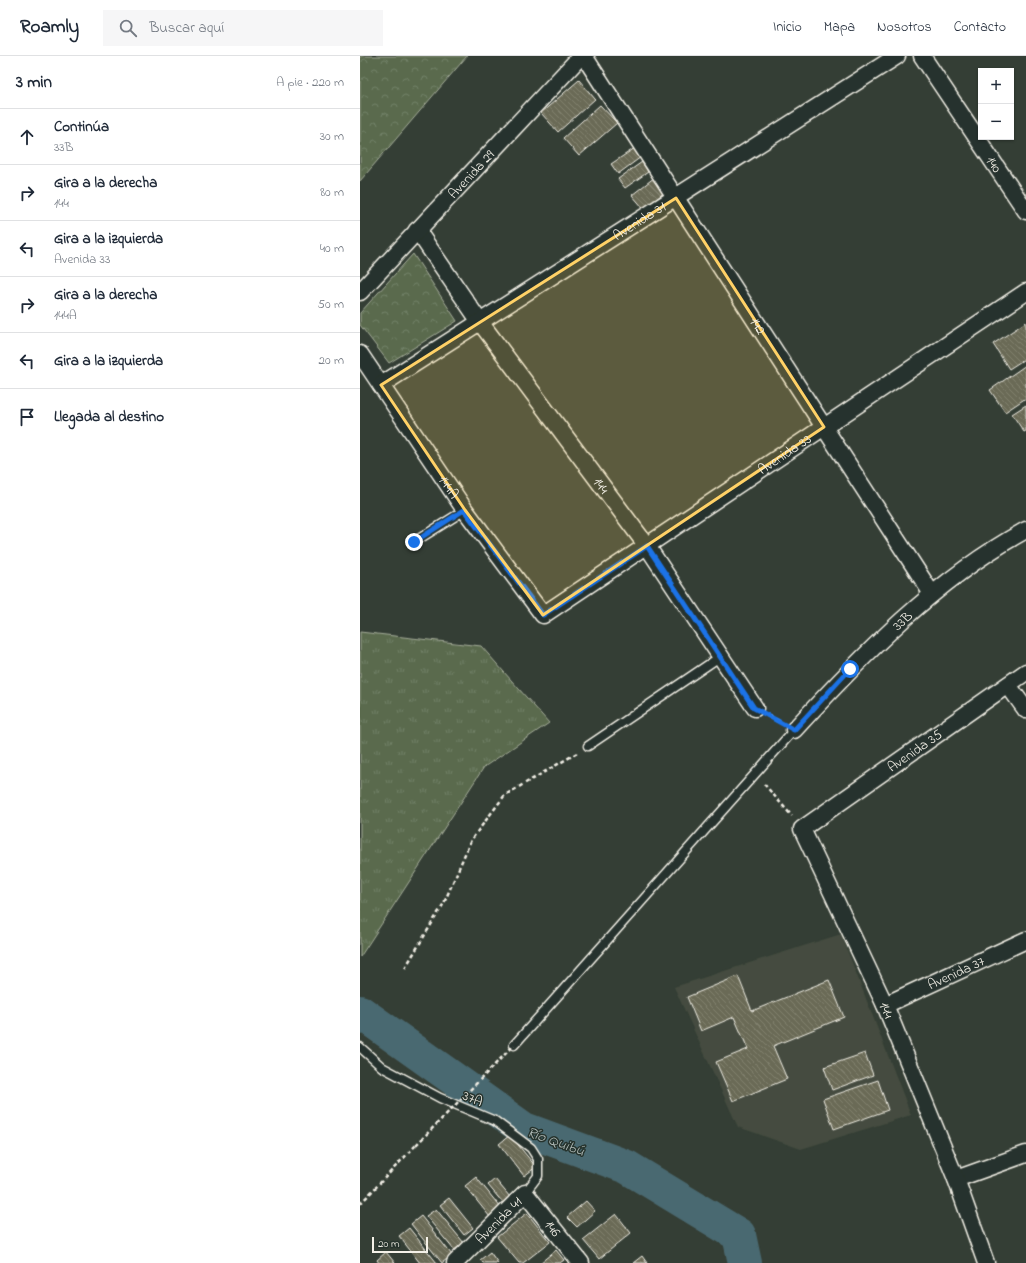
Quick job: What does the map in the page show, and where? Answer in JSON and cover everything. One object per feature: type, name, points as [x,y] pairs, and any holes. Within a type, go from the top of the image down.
[{"type":"street","name":"Avenida 29","points":[[360,292],[581,56]]},
{"type":"street","name":"142","points":[[584,56],[932,594]]},
{"type":"street","name":"Avenida 31","points":[[381,385],[897,56]]},
{"type":"street","name":"140","points":[[922,56],[1026,212]]},
{"type":"street","name":"144","points":[[417,230],[480,322],[647,546],[754,708]]},
{"type":"street","name":"Avenida 33","points":[[543,615],[1026,292]]},
{"type":"street","name":"144A","points":[[360,354],[464,510],[543,615]]},
{"type":"street","name":"33B","points":[[794,730],[850,669],[932,594],[1002,543],[1026,530]]},
{"type":"street","name":"Avenida 35","points":[[802,829],[1026,672]]},
{"type":"street","points":[[1008,684],[1026,710]]},
{"type":"street","name":"144","points":[[802,829],[885,1005],[956,1179],[986,1263]]},
{"type":"street","name":"Avenida 37","points":[[885,1005],[1026,940]]},
{"type":"street","points":[[956,1179],[1026,1154]]},
{"type":"street","name":"Avenida 41","points":[[455,1263],[525,1193]]},
{"type":"street","name":"146","points":[[525,1193],[581,1263]]},
{"type":"lane","points":[[414,542],[464,510]]},
{"type":"lane","points":[[588,746],[721,656]]},
{"type":"lane","points":[[514,1045],[794,730]]},
{"type":"lane","name":"37A","points":[[360,1047],[382,1066],[440,1098],[495,1121],[531,1148],[538,1159],[538,1176],[525,1193]]},
{"type":"path","points":[[754,708],[794,730]]},
{"type":"path","points":[[405,968],[444,903],[471,840],[506,795],[588,746]]},
{"type":"path","points":[[755,774],[802,829]]},
{"type":"path","points":[[360,1204],[514,1045]]},
{"type":"highlighted area","points":[[676,198],[824,427],[543,615],[465,510],[381,385]]},
{"type":"shaded area","points":[[841,934],[911,1115],[801,1149],[738,1127],[674,987]]},
{"type":"green space","points":[[360,56],[467,56],[360,181]]},
{"type":"green space","points":[[413,254],[457,321],[389,363],[360,325],[360,313]]},
{"type":"green space","points":[[360,632],[481,646],[549,723],[484,767],[360,957]]},
{"type":"building","points":[[579,80],[595,99],[558,132],[541,113]]},
{"type":"building","points":[[600,105],[617,123],[579,156],[563,138]]},
{"type":"building","points":[[635,148],[641,157],[618,174],[611,164]]},
{"type":"building","points":[[642,162],[648,172],[625,188],[618,179]]},
{"type":"building","points":[[655,177],[666,191],[644,209],[632,195]]},
{"type":"building","points":[[1026,322],[1026,358],[1009,369],[993,344]]},
{"type":"building","points":[[1026,365],[1026,398],[1005,412],[990,390]]},
{"type":"building","points":[[1026,405],[1026,431],[1024,432],[1012,414]]},
{"type":"building","points":[[738,976],[752,1011],[829,980],[844,1017],[773,1046],[787,1079],[733,1101],[716,1062],[748,1049],[734,1017],[701,1031],[687,997]]},
{"type":"building","points":[[865,1053],[873,1075],[832,1090],[824,1067]]},
{"type":"building","points":[[878,1080],[888,1110],[834,1129],[823,1099]]},
{"type":"building","points":[[510,1135],[536,1167],[524,1176],[499,1144]]},
{"type":"building","points":[[476,1177],[501,1208],[490,1217],[465,1186]]},
{"type":"building","points":[[495,1179],[510,1197],[503,1203],[488,1185]]},
{"type":"building","points":[[449,1198],[473,1228],[464,1235],[440,1205]]},
{"type":"building","points":[[586,1201],[595,1211],[577,1227],[567,1217]]},
{"type":"building","points":[[436,1209],[464,1243],[454,1250],[426,1216]]},
{"type":"building","points":[[527,1213],[550,1242],[523,1263],[519,1263],[497,1237]]},
{"type":"building","points":[[616,1214],[631,1233],[599,1259],[583,1240]]},
{"type":"building","points":[[421,1216],[452,1255],[442,1263],[411,1224]]},
{"type":"building","points":[[409,1228],[437,1263],[420,1263],[399,1236]]},
{"type":"building","points":[[556,1250],[564,1260],[560,1263],[540,1263]]},
{"type":"building","points":[[386,1252],[395,1263],[379,1263],[377,1260]]},
{"type":"building","points":[[490,1252],[498,1263],[483,1263],[480,1260]]},
{"type":"building","points":[[642,1256],[647,1263],[633,1263]]},
{"type":"waterway","name":"Río Quibú","points":[[360,1012],[524,1129],[627,1167],[739,1235],[745,1263]]},
{"type":"route","points":[[414,542],[464,510],[543,615],[647,546],[754,708],[794,730],[850,669]]}]
